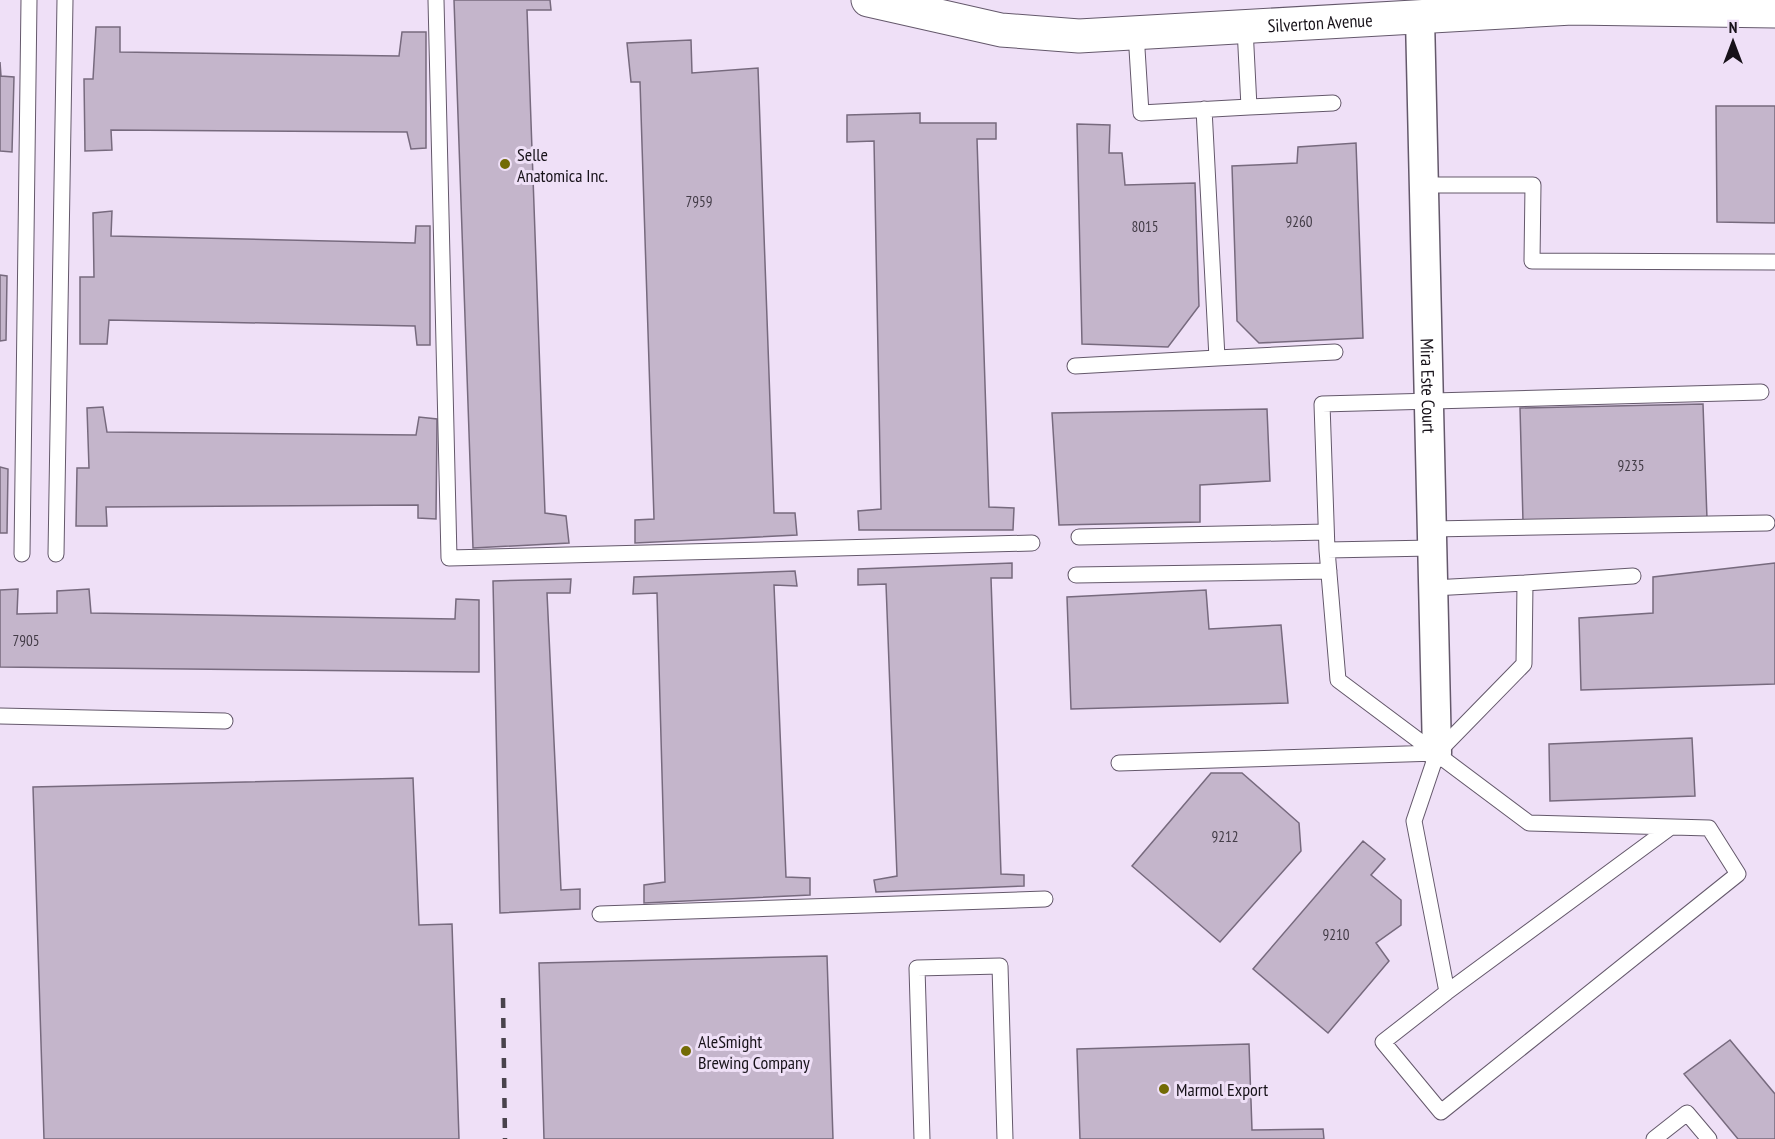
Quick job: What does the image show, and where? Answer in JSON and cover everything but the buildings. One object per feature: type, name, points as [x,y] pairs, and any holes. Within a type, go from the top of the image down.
[{"type":"street","name":"Silverton Avenue","points":[[868,0],[950,9],[1008,31],[1079,36],[1572,8],[1775,11]]},
{"type":"street","name":"Mira Este Court","points":[[1420,18],[1437,753]]},
{"type":"lane","points":[[22,554],[29,0]]},
{"type":"lane","points":[[56,554],[65,0]]},
{"type":"lane","points":[[436,0],[450,558],[1032,543]]},
{"type":"lane","points":[[1245,28],[1249,107]]},
{"type":"lane","points":[[1136,33],[1141,113],[1332,103]]},
{"type":"lane","points":[[1204,109],[1217,358]]},
{"type":"lane","points":[[1424,185],[1533,185],[1532,261],[1775,262]]},
{"type":"lane","points":[[1075,366],[1335,352]]},
{"type":"lane","points":[[1671,827],[1383,1042],[1441,1112],[1737,874],[1709,828],[1530,823],[1338,680],[1327,550],[1322,404],[1761,392]]},
{"type":"lane","points":[[1327,550],[1432,538],[1767,523]]},
{"type":"lane","points":[[1079,537],[1326,532]]},
{"type":"lane","points":[[1076,575],[1329,571]]},
{"type":"lane","points":[[1433,588],[1633,576]]},
{"type":"lane","points":[[1447,992],[1414,821],[1437,753],[1524,664],[1525,583]]},
{"type":"lane","points":[[0,716],[225,721]]},
{"type":"lane","points":[[1119,763],[1437,753]]},
{"type":"lane","points":[[600,914],[1045,899]]},
{"type":"lane","points":[[922,1139],[917,968],[1000,966],[1005,1139]]},
{"type":"lane","points":[[1654,1139],[1688,1113],[1709,1139]]},
{"type":"railway","points":[[503,998],[505,1139]]},
{"type":"place","name":"Selle Anatomica Inc.","points":[[505,164]]},
{"type":"place","name":"AleSmight Brewing Company","points":[[686,1051]]},
{"type":"place","name":"Marmol Export","points":[[1164,1089]]}]
